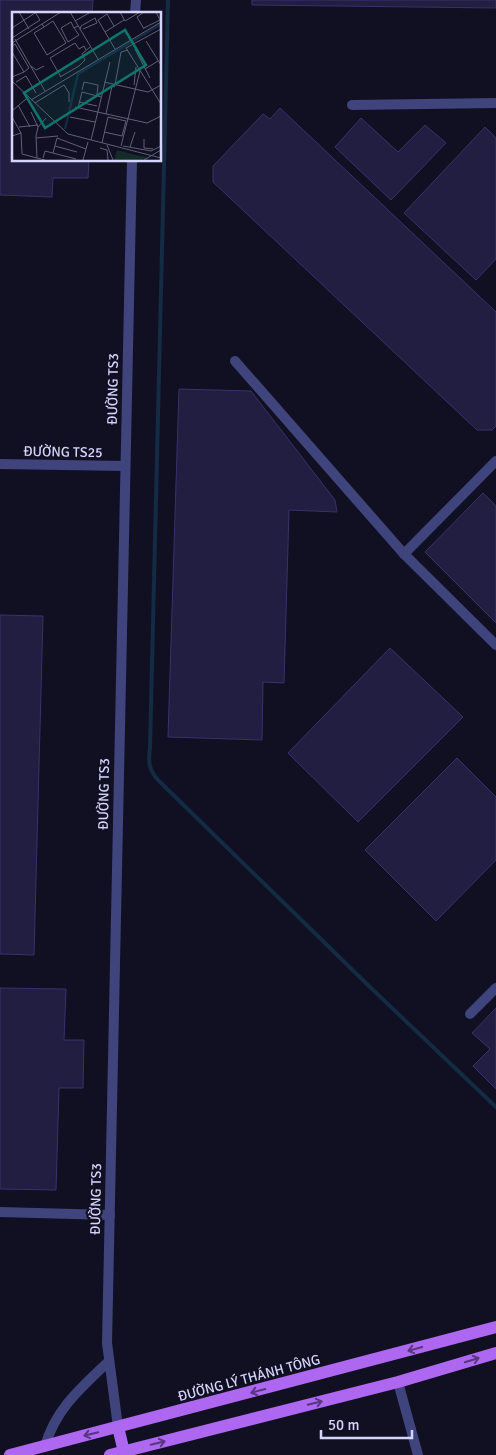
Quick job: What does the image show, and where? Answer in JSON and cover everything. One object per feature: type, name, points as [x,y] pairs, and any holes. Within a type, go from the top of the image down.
[{"type":"main road","name":"ĐƯỜNG LÝ THÁNH TÔNG","points":[[10,1455],[496,1328]]},
{"type":"main road","points":[[110,1455],[398,1382],[496,1353]]},
{"type":"main road","points":[[118,1427],[124,1452]]},
{"type":"street","points":[[352,104],[496,103]]},
{"type":"street","name":"ĐƯỜNG TS3","points":[[118,1427],[107,1343],[132,161]]},
{"type":"street","points":[[235,361],[404,554],[496,645]]},
{"type":"street","points":[[404,554],[496,461]]},
{"type":"street","name":"ĐƯỜNG TS25","points":[[0,464],[125,466]]},
{"type":"street","points":[[470,1014],[496,988]]},
{"type":"street","points":[[0,1212],[110,1215]]},
{"type":"street","points":[[45,1446],[48,1434],[60,1412],[109,1360]]},
{"type":"street","points":[[398,1382],[418,1455]]},
{"type":"building","points":[[0,0],[93,0],[92,12],[12,12],[12,161],[89,161],[88,178],[53,178],[52,197],[0,195]]},
{"type":"building","points":[[252,0],[496,0],[496,8],[252,5]]},
{"type":"building","points":[[280,108],[496,312],[496,426],[492,430],[477,430],[213,182],[213,166],[263,114],[270,119]]},
{"type":"building","points":[[361,118],[398,152],[425,125],[446,143],[391,200],[335,147]]},
{"type":"building","points":[[485,127],[496,138],[496,259],[476,280],[404,213]]},
{"type":"building","points":[[179,389],[251,391],[335,500],[337,512],[289,510],[284,683],[263,682],[262,740],[168,737]]},
{"type":"building","points":[[483,493],[496,506],[496,623],[425,552]]},
{"type":"building","points":[[0,615],[43,616],[34,955],[0,954]]},
{"type":"building","points":[[390,648],[463,717],[358,822],[288,753]]},
{"type":"building","points":[[457,758],[496,797],[496,860],[436,921],[365,850]]},
{"type":"building","points":[[0,988],[66,989],[64,1040],[84,1040],[83,1088],[59,1088],[56,1190],[0,1189]]},
{"type":"building","points":[[496,1008],[496,1089],[473,1066],[490,1049],[472,1033]]},
{"type":"waterway","points":[[168,0],[150,766],[158,780],[496,1107]]}]
